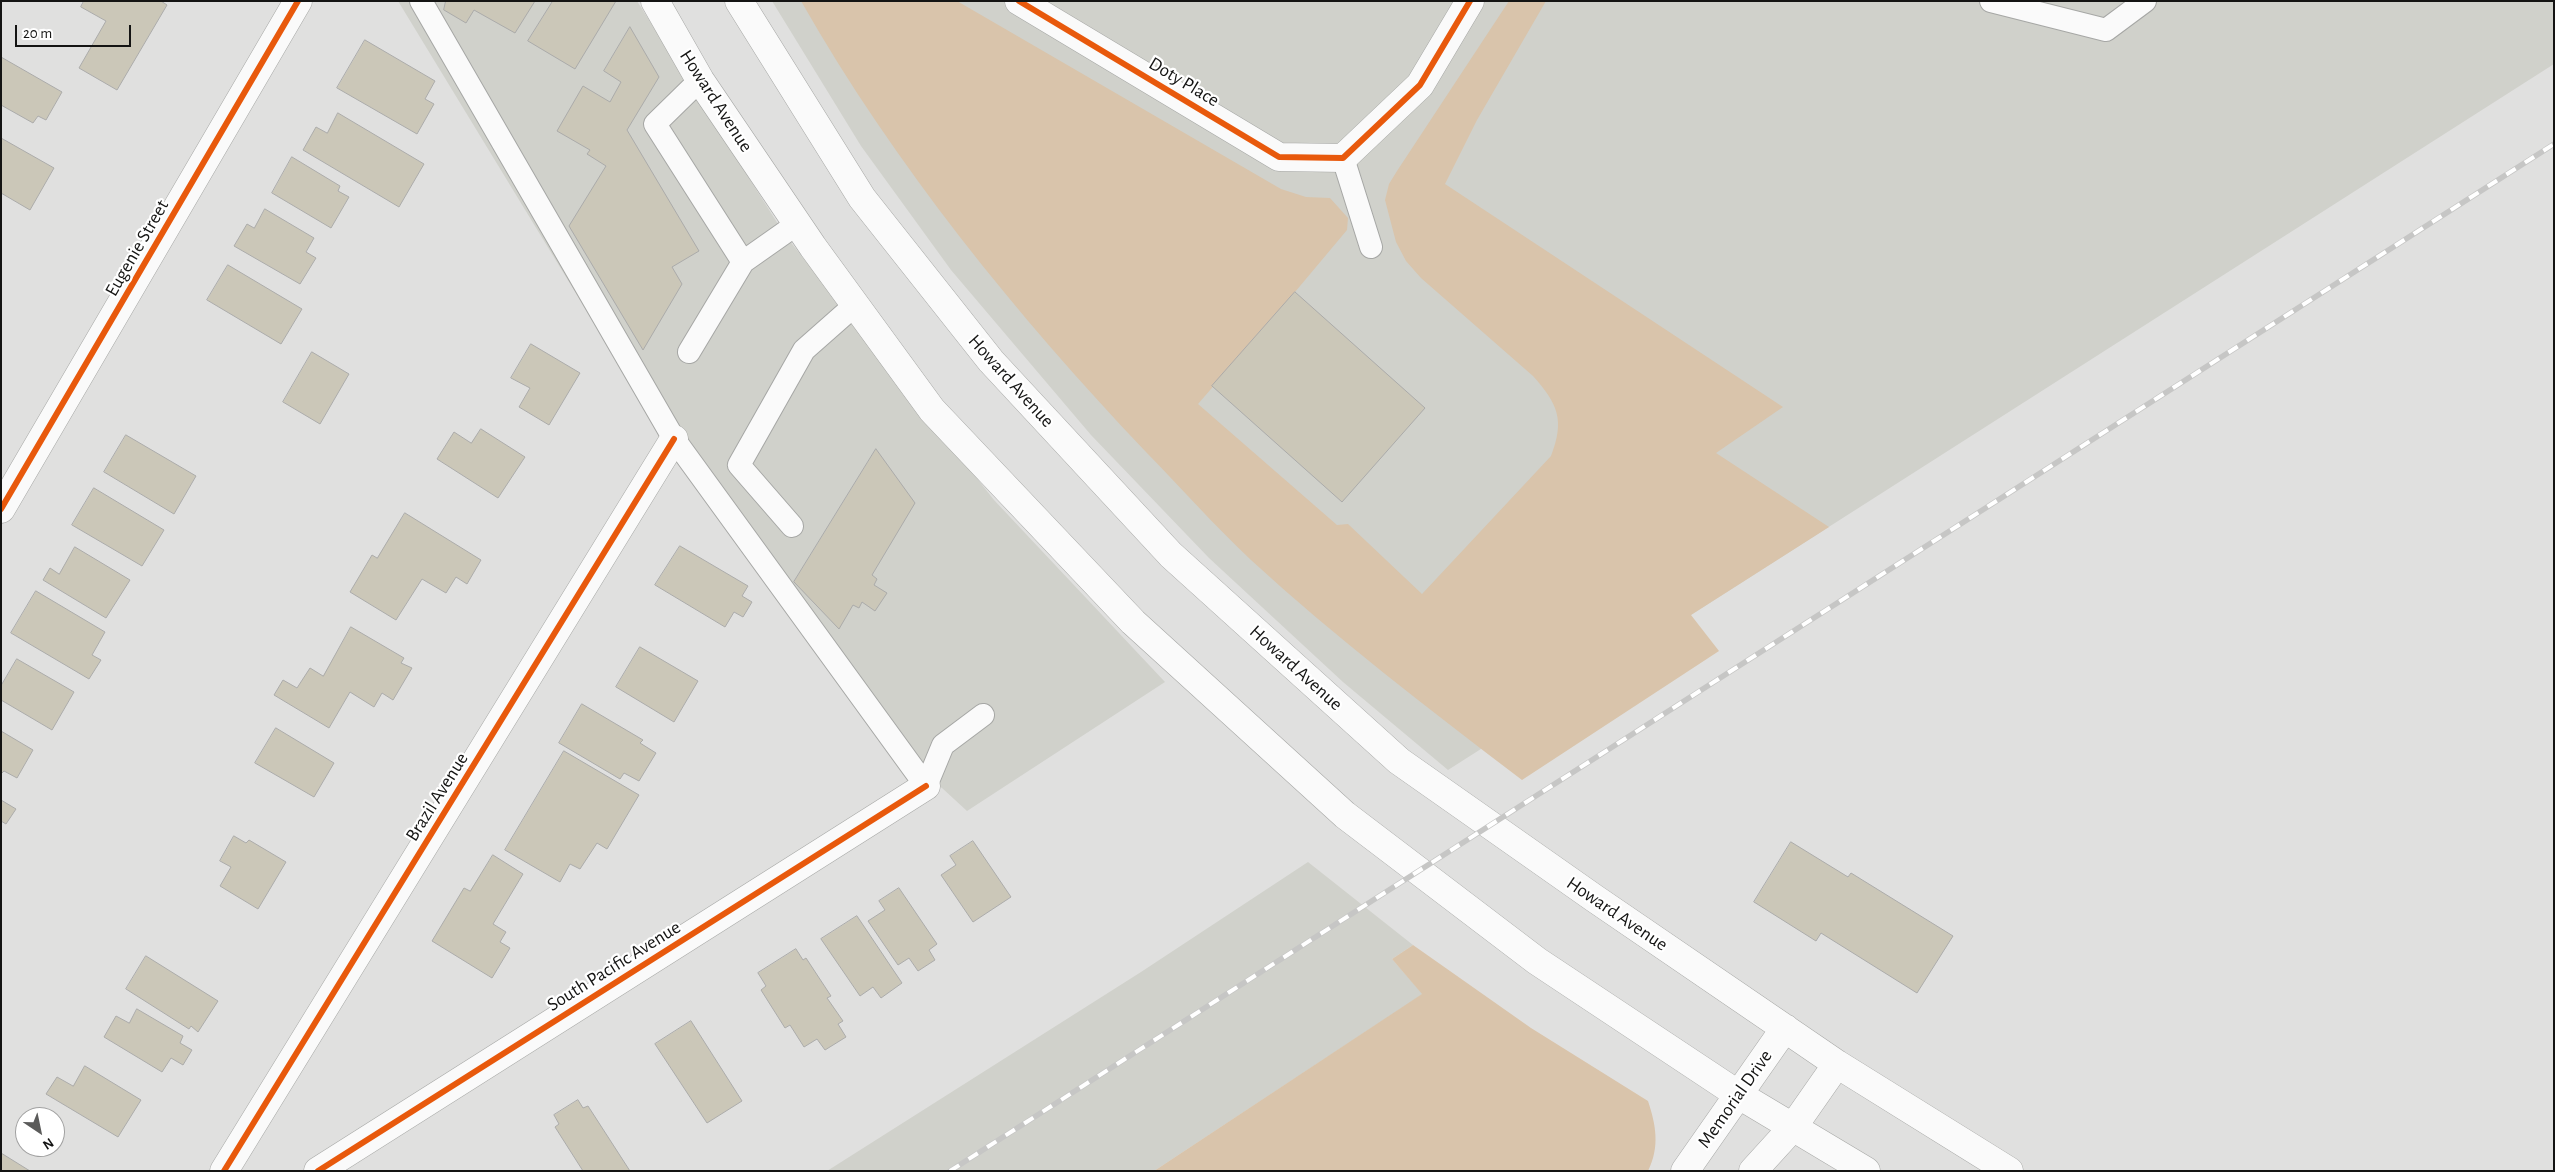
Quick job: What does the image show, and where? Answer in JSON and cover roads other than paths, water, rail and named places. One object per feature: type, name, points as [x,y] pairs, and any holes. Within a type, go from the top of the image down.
[{"type":"main road","name":"Eugenie Street","points":[[1,509],[298,1]]},
{"type":"main road","name":"Howard Avenue","points":[[655,1],[700,80],[797,224],[932,410],[1132,622],[1345,815],[1537,961],[1739,1096],[1866,1171]]},
{"type":"main road","name":"Howard Avenue","points":[[739,1],[862,198],[991,362],[1171,555],[1398,761],[1602,904],[1837,1064],[2009,1171]]},
{"type":"main road","name":"Doty Place","points":[[1019,1],[1280,157],[1343,158]]},
{"type":"main road","points":[[1343,158],[1420,85],[1470,1]]},
{"type":"main road","name":"Brazil Avenue","points":[[224,1171],[674,440]]},
{"type":"main road","name":"South Pacific Avenue","points":[[318,1171],[926,786]]},
{"type":"main road","name":"Memorial Drive","points":[[1685,1171],[1785,1028]]},
{"type":"main road","points":[[1753,1171],[1792,1127],[1837,1064]]},
{"type":"lane","points":[[421,1],[674,440],[926,786]]},
{"type":"lane","points":[[1992,1],[2106,30],[2145,1]]},
{"type":"lane","points":[[700,80],[656,124],[743,262]]},
{"type":"lane","points":[[1343,158],[1371,247]]},
{"type":"lane","points":[[689,352],[743,262],[797,224]]},
{"type":"lane","points":[[792,526],[739,465],[804,350],[855,304]]},
{"type":"lane","points":[[926,786],[943,744],[983,715]]},
{"type":"railway","points":[[950,1171],[2554,144]]}]
